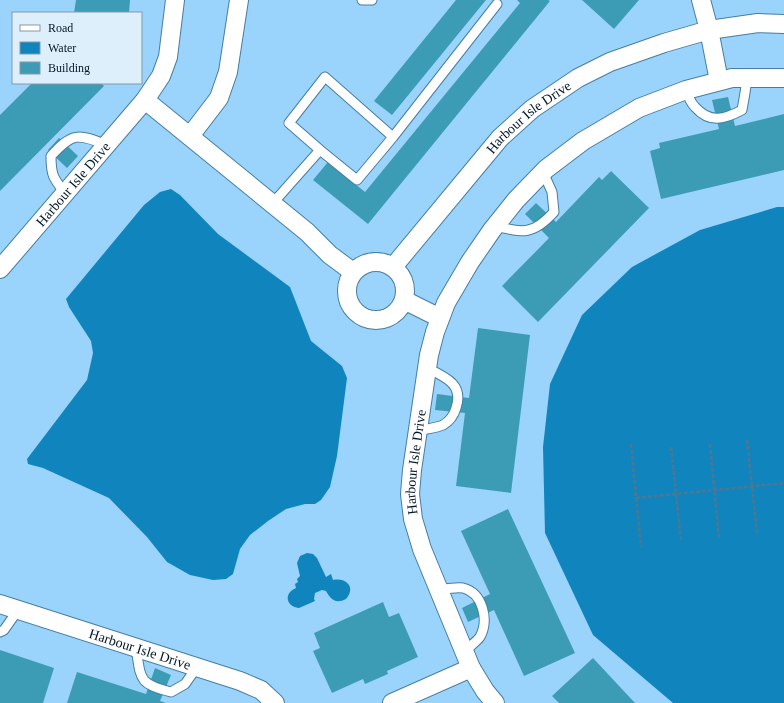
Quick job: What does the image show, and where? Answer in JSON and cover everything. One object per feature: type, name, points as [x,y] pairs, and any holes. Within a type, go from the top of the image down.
[{"type":"street","points":[[190,136],[219,98],[228,72],[238,0]]},
{"type":"street","points":[[701,0],[709,30],[719,82]]},
{"type":"street","name":"Harbour Isle Drive","points":[[0,269],[145,100],[161,76],[168,57],[173,1]]},
{"type":"street","name":"Harbour Isle Drive","points":[[393,267],[500,138],[532,109],[578,78],[610,62],[664,43],[709,30],[758,23],[784,24]]},
{"type":"street","name":"Harbour Isle Drive","points":[[494,703],[471,668],[438,590],[422,549],[413,519],[410,494],[427,368],[435,332],[446,303],[470,262],[495,226],[516,200],[543,172],[583,141],[639,108],[686,90],[732,78],[784,78]]},
{"type":"street","points":[[145,100],[273,203],[307,232],[330,255],[353,272]]},
{"type":"street","points":[[376,261],[393,267],[400,273],[406,290],[404,300],[400,308],[394,315],[376,321],[366,319],[358,315],[347,299],[346,290],[348,280],[353,272],[368,262],[376,261]]},
{"type":"street","points":[[404,300],[440,318]]},
{"type":"street","name":"Harbour Isle Drive","points":[[0,604],[240,681],[261,690],[275,703]]},
{"type":"street","points":[[392,703],[471,668]]},
{"type":"lane","points":[[362,0],[372,0]]},
{"type":"lane","points":[[393,137],[325,77],[289,123],[357,180],[393,137],[498,4]]},
{"type":"lane","points":[[686,90],[694,107],[705,116],[721,119],[742,110],[746,93],[747,78]]},
{"type":"lane","points":[[65,192],[55,180],[51,170],[51,156],[60,146],[73,138],[88,138],[106,145]]},
{"type":"lane","points":[[273,203],[320,150]]},
{"type":"lane","points":[[495,226],[518,231],[532,229],[543,224],[554,212],[552,192],[543,172]]},
{"type":"lane","points":[[418,431],[443,425],[454,416],[458,403],[458,391],[449,379],[427,368]]},
{"type":"lane","points":[[438,590],[463,588],[475,595],[482,608],[485,620],[480,637],[464,652]]},
{"type":"lane","points":[[0,632],[4,630],[18,610]]},
{"type":"lane","points":[[136,648],[140,670],[144,681],[155,688],[171,692],[185,684],[197,667]]},
{"type":"path","points":[[747,440],[757,534]]},
{"type":"path","points":[[630,444],[641,547]]},
{"type":"path","points":[[710,444],[719,538]]},
{"type":"path","points":[[671,447],[681,541]]},
{"type":"path","points":[[636,498],[784,483]]},
{"type":"water","points":[[171,189],[180,195],[218,234],[290,287],[311,341],[342,366],[347,378],[337,456],[330,487],[321,500],[315,504],[305,504],[286,509],[250,535],[240,549],[233,574],[226,579],[213,580],[190,575],[167,562],[147,537],[109,498],[43,468],[28,464],[27,459],[87,380],[93,353],[91,341],[69,307],[66,299],[144,205],[160,192]]},
{"type":"water","points":[[777,207],[784,207],[784,703],[673,703],[593,635],[545,533],[543,447],[550,384],[582,315],[632,267],[700,230]]},
{"type":"water","points":[[307,553],[313,554],[317,558],[326,577],[331,574],[333,580],[342,580],[348,584],[350,591],[346,599],[339,601],[334,600],[326,591],[322,590],[315,593],[315,601],[299,608],[291,605],[288,596],[292,590],[296,588],[295,584],[298,582],[297,579],[300,576],[297,563],[300,556]]},
{"type":"building","points":[[76,0],[130,0],[129,12],[74,12]]},
{"type":"building","points":[[456,0],[486,0],[392,115],[374,101]]},
{"type":"building","points":[[517,0],[550,1],[368,224],[313,180],[328,162],[365,192],[520,3]]},
{"type":"building","points":[[582,0],[639,0],[614,29]]},
{"type":"building","points":[[31,84],[102,84],[104,86],[0,191],[0,115]]},
{"type":"building","points":[[728,97],[735,126],[784,114],[784,170],[661,199],[650,151],[660,148],[659,143],[719,129],[712,100]]},
{"type":"building","points":[[59,138],[78,156],[67,168],[48,150]]},
{"type":"building","points":[[611,171],[649,208],[538,322],[502,286],[549,238],[525,214],[536,203],[556,222],[599,177],[602,180]]},
{"type":"building","points":[[478,328],[530,335],[511,493],[456,486],[465,413],[435,410],[437,394],[469,398]]},
{"type":"building","points":[[508,509],[575,653],[524,676],[494,610],[468,622],[462,608],[490,594],[461,531]]},
{"type":"building","points":[[383,602],[389,617],[399,613],[418,657],[387,671],[388,674],[365,684],[363,679],[332,693],[313,651],[320,648],[314,633]]},
{"type":"building","points":[[0,650],[54,668],[43,703],[0,703]]},
{"type":"building","points":[[593,658],[635,703],[559,703],[552,696]]},
{"type":"building","points":[[155,668],[171,675],[160,701],[166,703],[67,703],[77,672],[146,694]]}]
